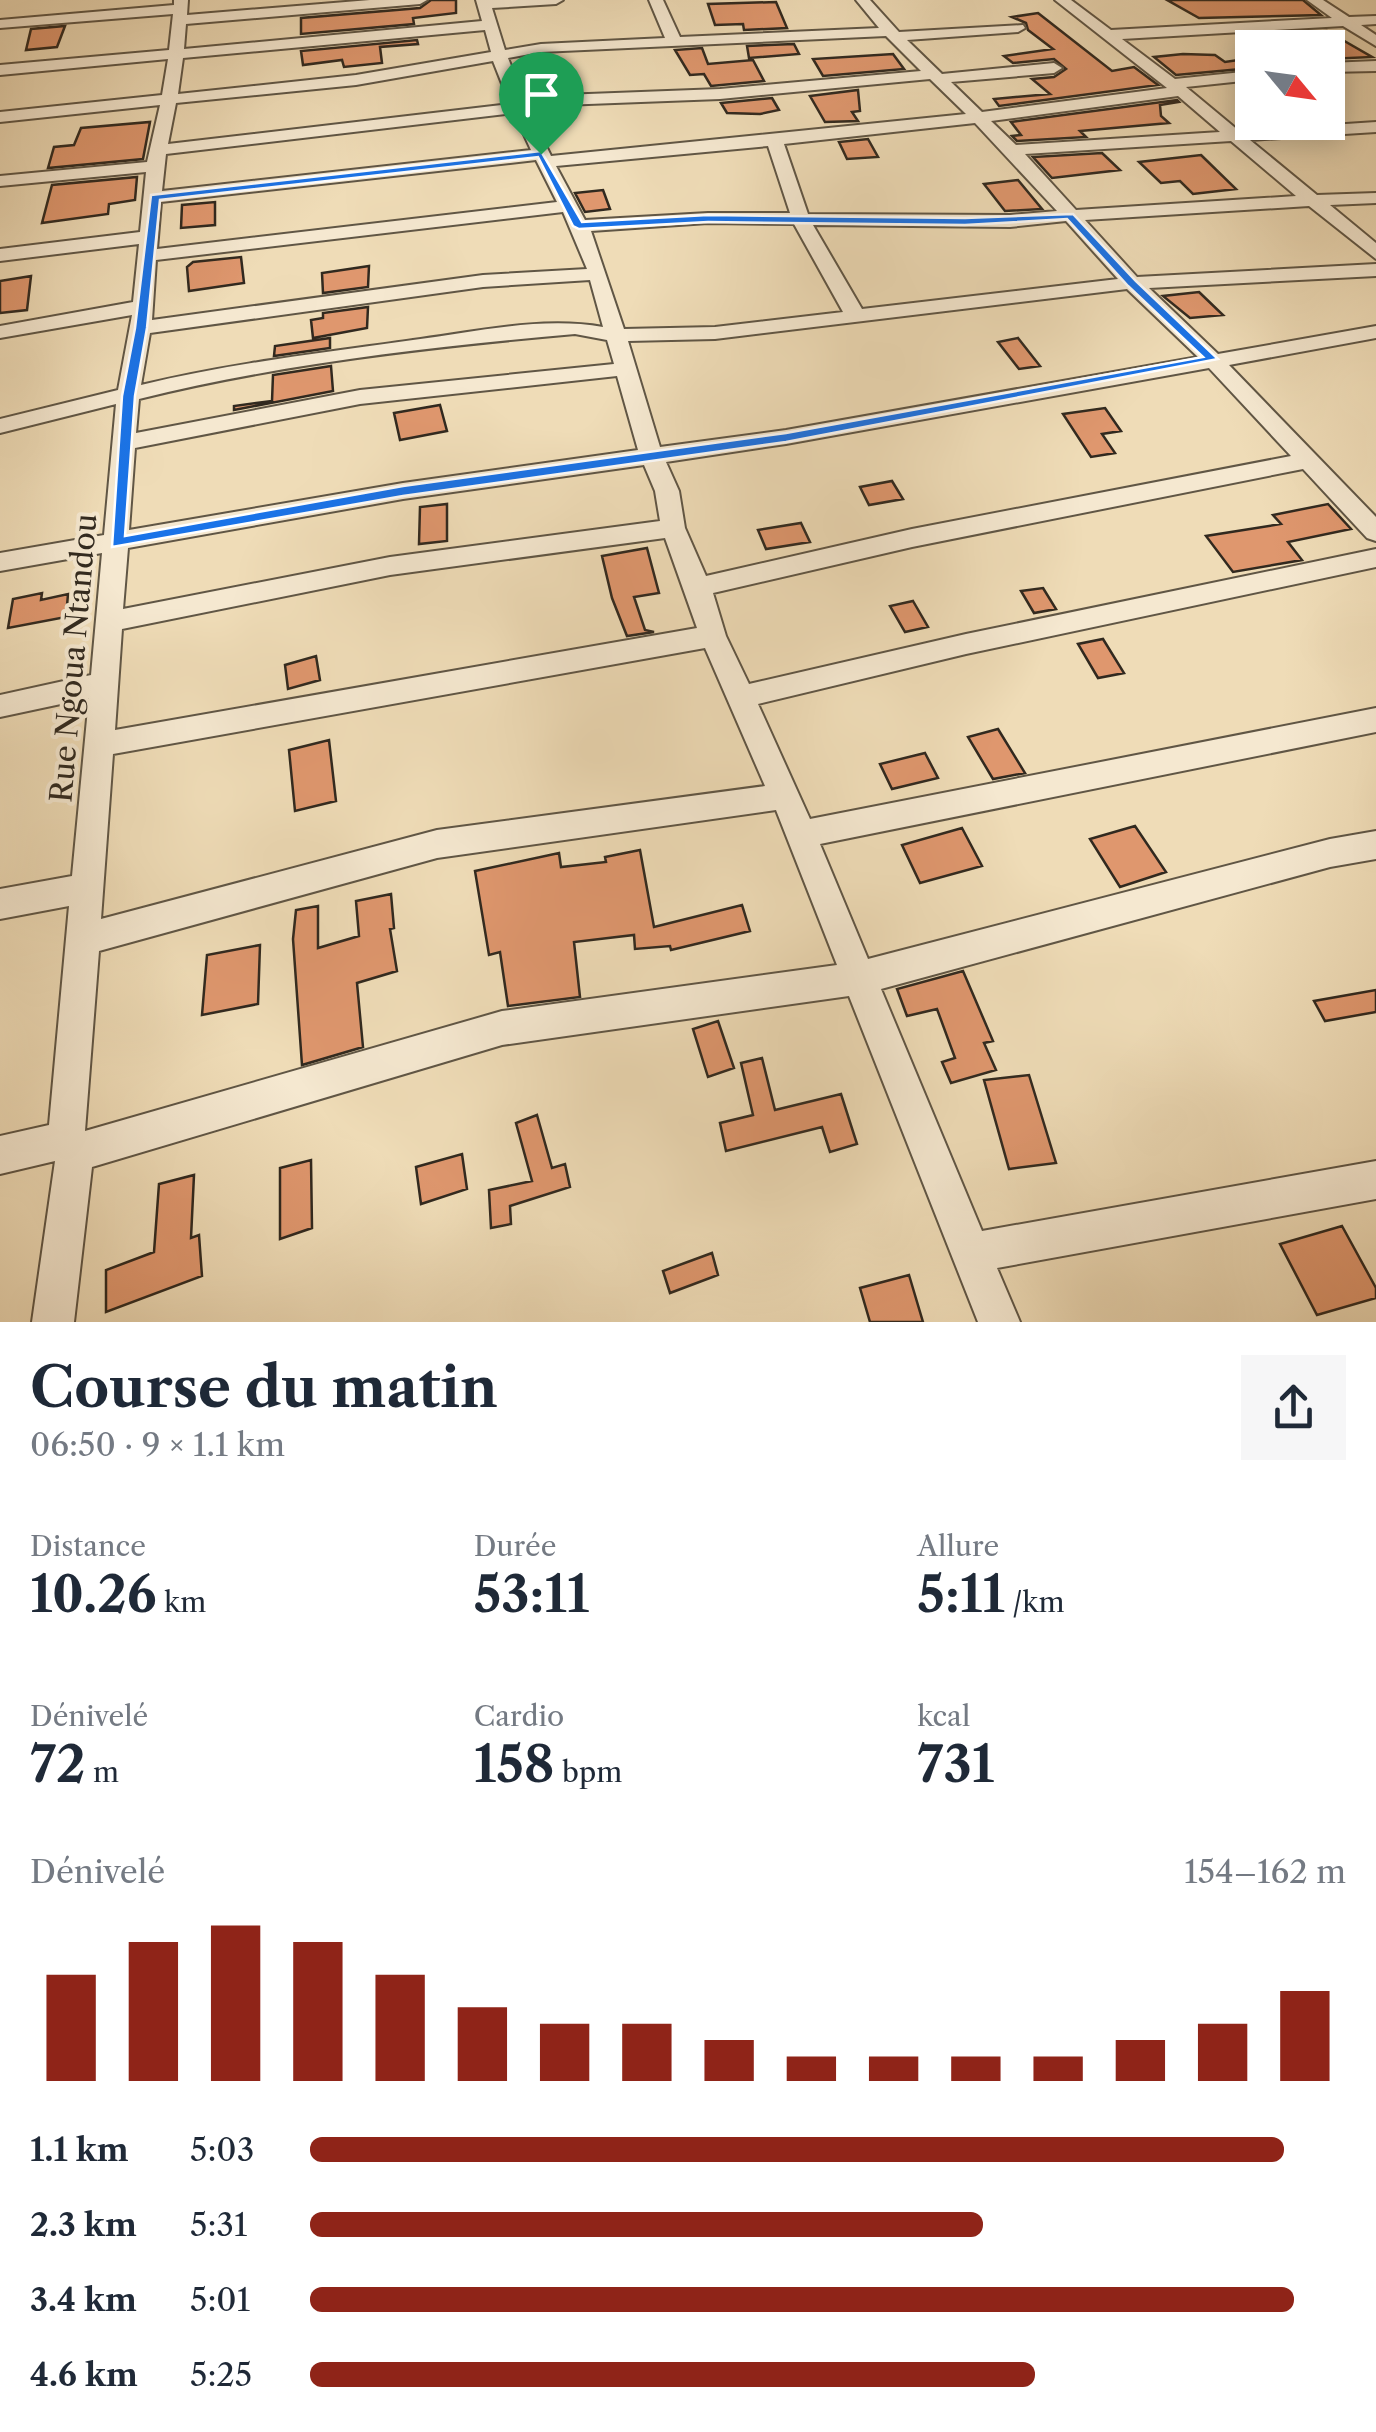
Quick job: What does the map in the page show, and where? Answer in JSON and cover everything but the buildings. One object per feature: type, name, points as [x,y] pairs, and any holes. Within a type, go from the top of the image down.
[{"type":"street","points":[[0,24],[181,10],[420,0]]},
{"type":"street","points":[[0,70],[175,56],[556,0]]},
{"type":"street","points":[[656,0],[674,40]]},
{"type":"street","points":[[863,0],[892,34],[1012,150],[1132,284],[1212,359],[1376,532]]},
{"type":"street","points":[[1062,0],[1235,136]]},
{"type":"street","points":[[1314,0],[1376,42]]},
{"type":"street","name":"Rue Ngoua Ntandou","points":[[53,1322],[70,1147],[85,888],[107,683],[128,396],[141,317],[157,158],[181,10]]},
{"type":"street","points":[[486,10],[520,108],[590,247],[651,454],[668,491],[672,528],[698,587],[713,636],[785,796],[999,1322]]},
{"type":"street","points":[[1107,35],[1376,20]]},
{"type":"street","points":[[0,117],[382,77],[499,52],[674,40],[1018,28]]},
{"type":"street","points":[[1345,67],[1376,66]]},
{"type":"street","points":[[0,180],[562,100],[720,94],[1054,68]]},
{"type":"street","points":[[155,198],[980,118],[1235,78]]},
{"type":"street","points":[[1345,129],[1376,127]]},
{"type":"street","points":[[1012,150],[1146,138],[1235,136]]},
{"type":"street","points":[[774,140],[801,220],[856,316]]},
{"type":"street","points":[[1240,140],[1376,253]]},
{"type":"street","points":[[0,255],[572,216],[965,222],[1178,206],[1376,198]]},
{"type":"street","points":[[0,426],[208,375],[495,336],[575,328],[615,336],[754,330],[1132,284],[1376,270]]},
{"type":"street","points":[[0,332],[483,281],[595,274]]},
{"type":"street","points":[[0,562],[403,491],[786,438],[1376,332]]},
{"type":"street","points":[[127,442],[360,398],[625,369]]},
{"type":"street","points":[[698,587],[912,538],[1310,460]]},
{"type":"street","points":[[1346,498],[1376,492]]},
{"type":"street","points":[[110,621],[390,566],[672,528]]},
{"type":"street","points":[[742,696],[966,644],[1376,558]]},
{"type":"street","points":[[101,744],[713,636]]},
{"type":"street","points":[[0,706],[107,683]]},
{"type":"street","points":[[800,834],[1376,720]]},
{"type":"street","points":[[82,940],[437,844],[785,796]]},
{"type":"street","points":[[0,1155],[70,1147],[502,1028],[859,978],[1330,853],[1376,846]]},
{"type":"street","points":[[0,904],[85,888]]},
{"type":"street","points":[[973,1252],[1376,1180]]},
{"type":"route","points":[[541,154],[579,226],[708,218],[965,222],[1070,216],[1132,284],[1212,359],[786,438],[403,491],[117,543],[128,396],[141,328],[155,198],[541,154]]}]
